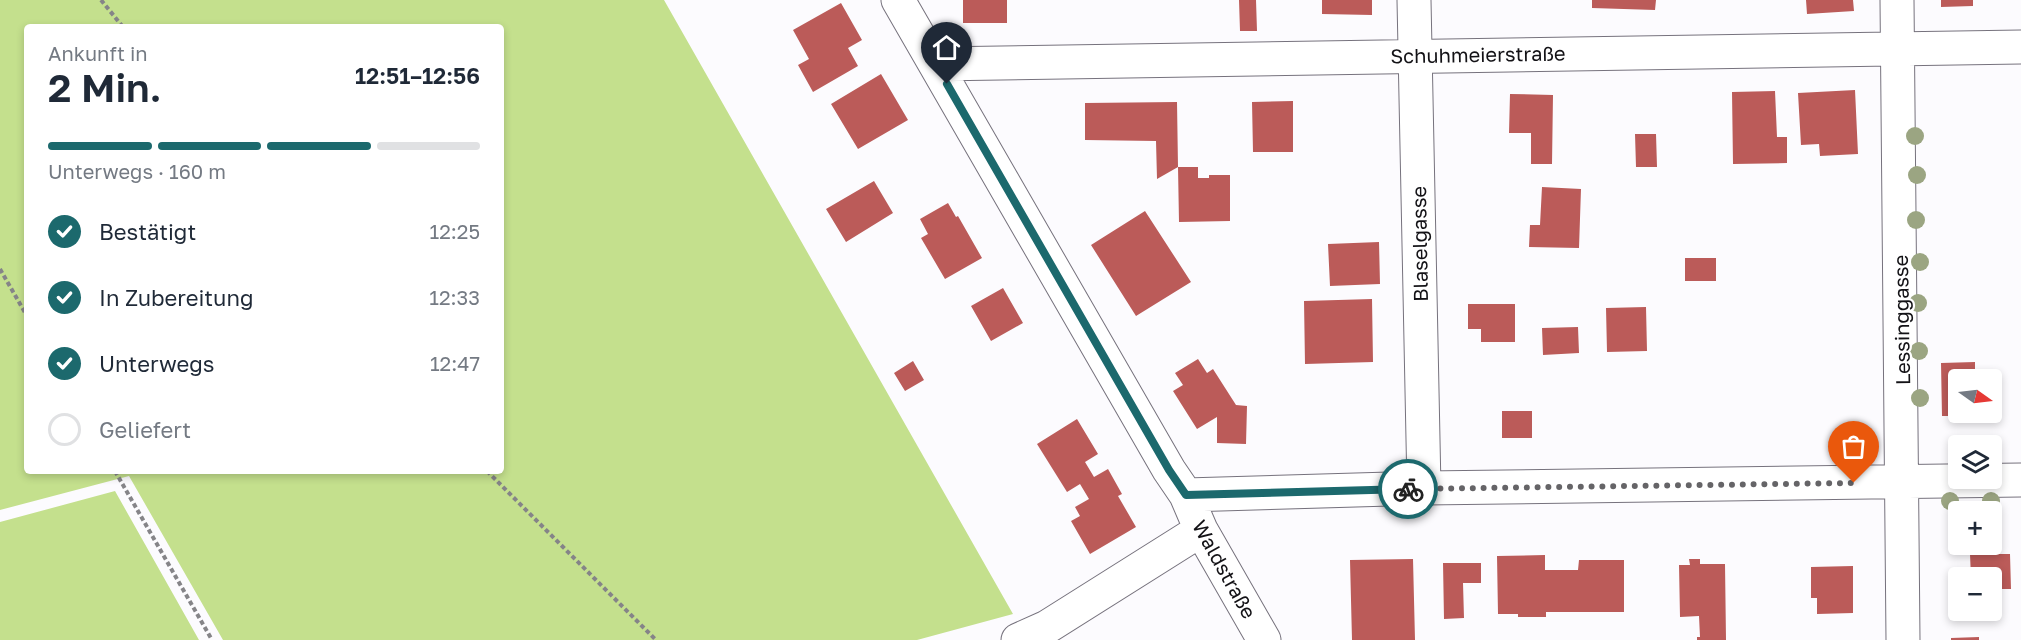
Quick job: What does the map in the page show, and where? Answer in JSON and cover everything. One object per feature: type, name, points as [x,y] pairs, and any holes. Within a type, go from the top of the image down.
[{"type":"street","name":"Waldstraße","points":[[898,0],[1169,470],[1186,495],[1201,530],[1263,640]]},
{"type":"street","name":"Blaselgasse","points":[[1414,0],[1424,488]]},
{"type":"street","name":"Lessinggasse","points":[[1897,0],[1903,640]]},
{"type":"street","name":"Schuhmeierstraße","points":[[936,64],[2021,47]]},
{"type":"street","points":[[1186,495],[1424,488],[2021,480]]},
{"type":"street","points":[[1018,640],[1047,627],[1201,530]]},
{"type":"path","points":[[101,0],[121,24]]},
{"type":"path","points":[[0,269],[24,311]]},
{"type":"path","points":[[118,474],[212,640]]},
{"type":"path","points":[[490,474],[656,640]]},
{"type":"green space","points":[[0,0],[664,0],[1013,614],[917,640],[223,640],[129,476],[0,510]]},
{"type":"green space","points":[[115,491],[199,640],[0,640],[0,522]]},
{"type":"building","points":[[963,0],[1007,0],[1007,23],[963,23]]},
{"type":"building","points":[[1239,0],[1256,0],[1257,31],[1240,31]]},
{"type":"building","points":[[1322,0],[1372,0],[1372,15],[1322,14]]},
{"type":"building","points":[[1592,0],[1656,0],[1655,10],[1592,8]]},
{"type":"building","points":[[1806,0],[1853,0],[1854,11],[1807,14]]},
{"type":"building","points":[[1941,0],[1973,0],[1973,6],[1941,7]]},
{"type":"building","points":[[841,3],[862,40],[848,48],[858,66],[813,92],[798,65],[809,59],[793,30]]},
{"type":"building","points":[[881,74],[908,120],[858,149],[831,104]]},
{"type":"building","points":[[1855,90],[1858,154],[1820,156],[1819,144],[1801,145],[1798,93]]},
{"type":"building","points":[[1775,91],[1777,137],[1787,137],[1787,163],[1733,164],[1732,92]]},
{"type":"building","points":[[1510,94],[1553,95],[1552,164],[1531,164],[1531,133],[1509,133]]},
{"type":"building","points":[[1293,101],[1293,152],[1253,152],[1252,102]]},
{"type":"building","points":[[1177,102],[1178,167],[1157,179],[1156,141],[1085,140],[1085,103]]},
{"type":"building","points":[[1635,134],[1656,134],[1657,167],[1636,167]]},
{"type":"building","points":[[1178,167],[1198,167],[1198,178],[1209,178],[1209,175],[1230,175],[1230,221],[1179,222]]},
{"type":"building","points":[[874,181],[893,213],[846,242],[826,209]]},
{"type":"building","points":[[1542,187],[1581,189],[1579,248],[1529,247],[1530,225],[1540,225]]},
{"type":"building","points":[[948,203],[982,258],[945,279],[921,238],[928,234],[920,219]]},
{"type":"building","points":[[1145,211],[1191,282],[1136,316],[1091,245]]},
{"type":"building","points":[[1379,242],[1380,284],[1330,286],[1328,244]]},
{"type":"building","points":[[1685,258],[1716,258],[1716,281],[1685,281]]},
{"type":"building","points":[[1003,288],[1023,323],[991,341],[971,306]]},
{"type":"building","points":[[1372,299],[1373,362],[1305,364],[1304,301]]},
{"type":"building","points":[[1468,304],[1515,304],[1515,342],[1481,342],[1481,329],[1468,329]]},
{"type":"building","points":[[1646,307],[1647,351],[1607,352],[1606,308]]},
{"type":"building","points":[[1578,327],[1579,353],[1543,355],[1542,328]]},
{"type":"building","points":[[1198,359],[1207,373],[1213,369],[1236,405],[1247,406],[1246,444],[1217,443],[1217,417],[1197,429],[1173,391],[1183,385],[1175,373]]},
{"type":"building","points":[[913,361],[924,380],[905,391],[894,373]]},
{"type":"building","points":[[1975,362],[1975,369],[1948,369],[1948,416],[1942,416],[1941,363]]},
{"type":"building","points":[[1502,411],[1532,411],[1532,438],[1502,438]]},
{"type":"building","points":[[1077,419],[1098,454],[1085,462],[1094,477],[1108,469],[1122,494],[1118,496],[1136,527],[1090,554],[1071,521],[1080,516],[1075,507],[1089,499],[1080,484],[1067,492],[1037,444]]},
{"type":"building","points":[[2010,554],[2011,589],[2002,589],[2002,567],[1971,567],[1970,555]]},
{"type":"building","points":[[1545,555],[1545,570],[1578,570],[1579,560],[1624,560],[1624,612],[1546,612],[1546,617],[1498,614],[1497,556]]},
{"type":"building","points":[[1413,559],[1415,640],[1352,640],[1350,560]]},
{"type":"building","points":[[1689,559],[1700,559],[1700,564],[1725,564],[1726,640],[1697,640],[1697,637],[1700,637],[1699,616],[1680,617],[1679,565],[1690,565]]},
{"type":"building","points":[[1443,563],[1481,563],[1481,583],[1463,583],[1464,618],[1444,619]]},
{"type":"building","points":[[1853,566],[1853,613],[1817,614],[1817,598],[1811,598],[1811,567]]},
{"type":"building","points":[[1979,637],[1979,640],[1951,640],[1951,638]]},
{"type":"way so far","points":[[1408,489],[1854,483]]},
{"type":"route","points":[[947,84],[1169,470],[1186,495],[1408,489]]}]
